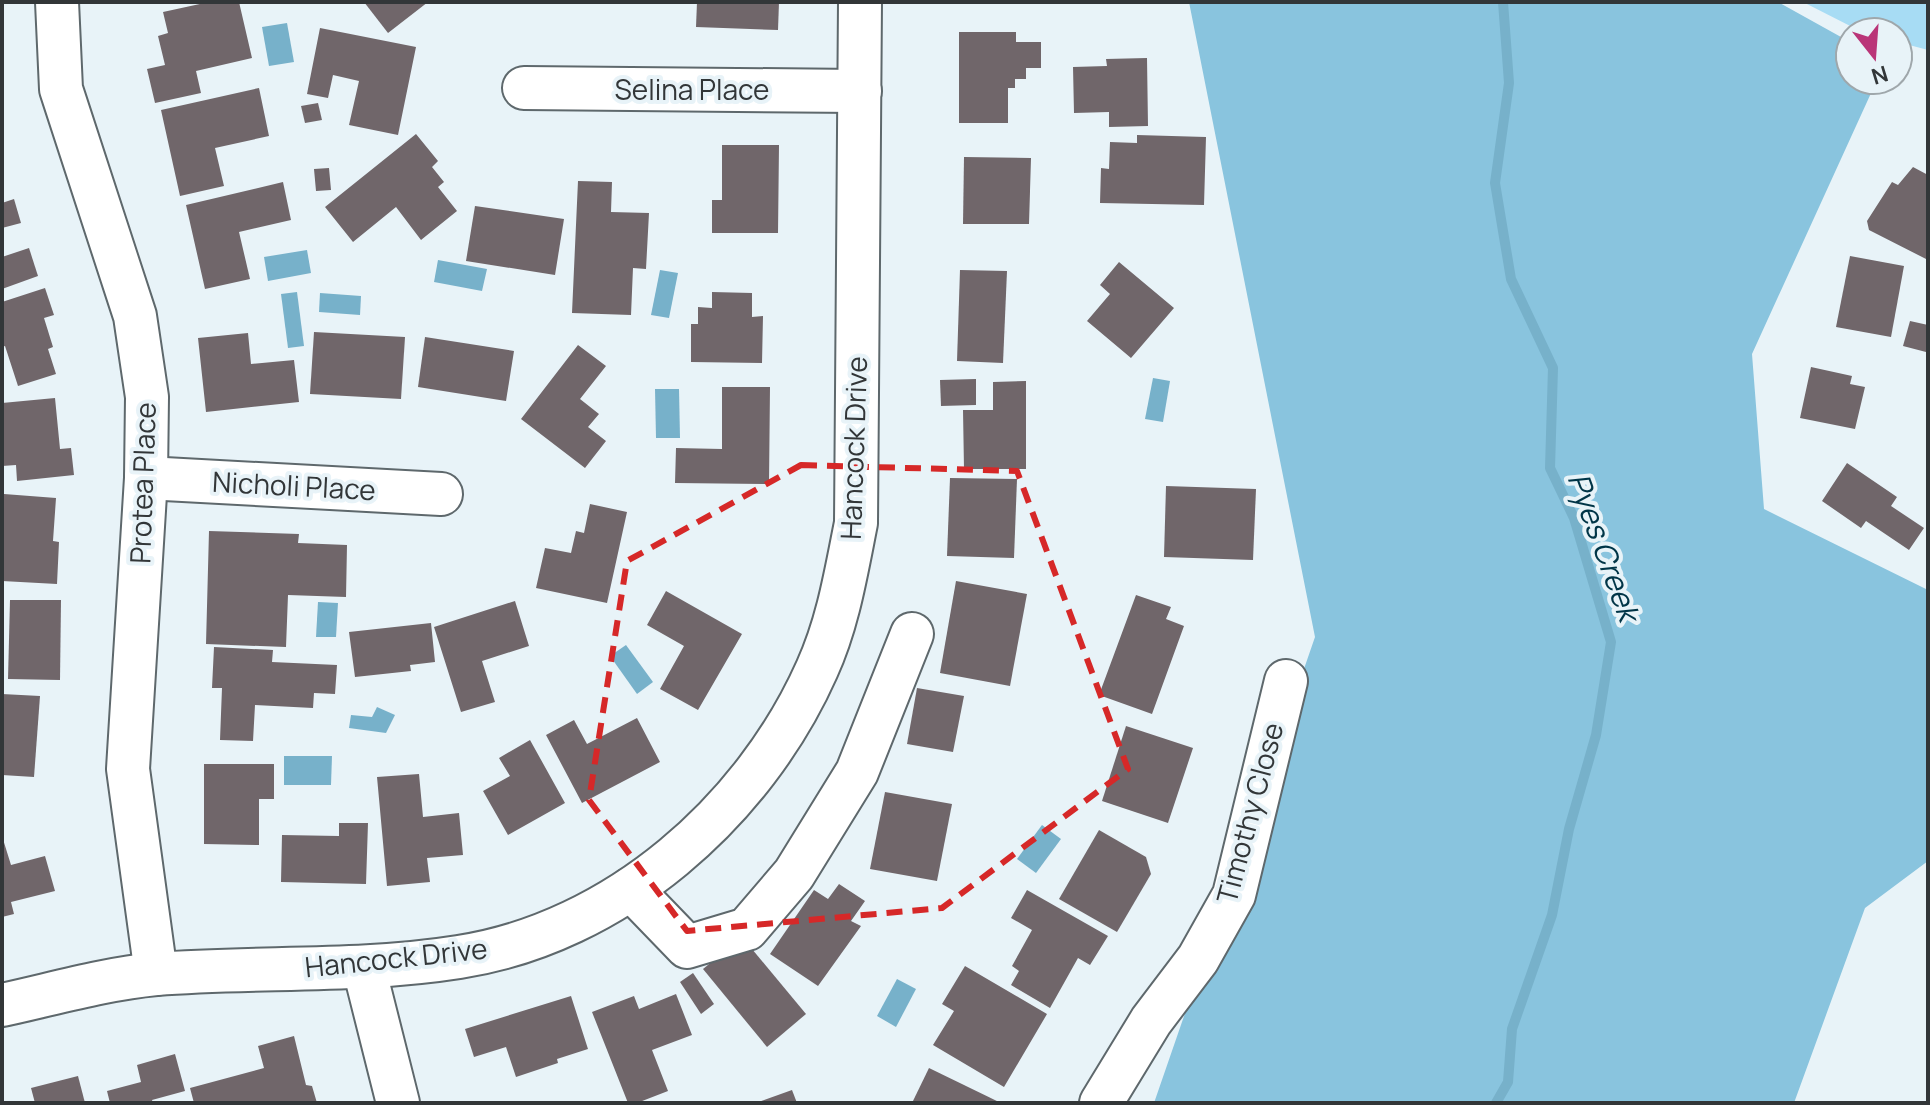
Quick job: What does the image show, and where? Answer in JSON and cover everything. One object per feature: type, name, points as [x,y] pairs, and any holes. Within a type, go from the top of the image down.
[{"type":"street","name":"Protea Place","points":[[57,2],[61,89],[135,316],[147,397],[146,478],[128,769],[156,974]]},
{"type":"street","name":"Hancock Drive","points":[[2,1005],[117,979],[156,974],[364,968],[461,957],[538,936],[631,889],[677,855],[734,801],[780,741],[818,668],[841,601],[856,523],[860,2]]},
{"type":"street","name":"Selina Place","points":[[524,88],[860,91]]},
{"type":"street","name":"Nicholi Place","points":[[146,478],[441,494]]},
{"type":"street","points":[[631,889],[687,947],[747,929],[794,874],[857,772],[912,634]]},
{"type":"street","name":"Timothy Close","points":[[1101,1103],[1151,1021],[1198,959],[1234,895],[1286,681]]},
{"type":"street","points":[[364,968],[398,1103]]},
{"type":"highlighted area","points":[[801,465],[1017,471],[1128,769],[942,908],[687,931],[589,800],[627,561]]},
{"type":"shaded area","points":[[1189,2],[1778,2],[1834,33],[1834,96],[1870,96],[1752,354],[1764,509],[1928,590],[1928,861],[1865,908],[1794,1103],[1154,1103],[1315,637]]},
{"type":"shaded area","points":[[1803,2],[1928,2],[1928,50],[1914,46],[1914,16],[1834,18]]},
{"type":"shaded area","points":[[287,23],[294,62],[269,66],[262,27]]},
{"type":"shaded area","points":[[307,250],[311,273],[268,281],[264,257]]},
{"type":"shaded area","points":[[438,260],[487,269],[482,291],[434,282]]},
{"type":"shaded area","points":[[660,270],[678,273],[669,318],[651,315]]},
{"type":"shaded area","points":[[297,292],[304,346],[288,348],[281,294]]},
{"type":"shaded area","points":[[320,293],[361,296],[360,315],[319,312]]},
{"type":"shaded area","points":[[1153,378],[1170,381],[1163,422],[1145,419]]},
{"type":"shaded area","points":[[655,389],[679,389],[680,438],[656,438]]},
{"type":"shaded area","points":[[318,602],[338,603],[336,637],[316,637]]},
{"type":"shaded area","points":[[626,645],[653,682],[637,694],[610,656]]},
{"type":"shaded area","points":[[377,707],[395,715],[386,733],[349,728],[351,715],[372,717]]},
{"type":"shaded area","points":[[284,756],[332,756],[331,785],[284,785]]},
{"type":"shaded area","points":[[1042,825],[1061,839],[1036,873],[1017,859]]},
{"type":"shaded area","points":[[897,979],[916,989],[896,1027],[877,1016]]},
{"type":"building","points":[[209,2],[239,2],[252,58],[196,71],[201,93],[155,103],[147,69],[165,65],[158,36],[168,33],[163,12]]},
{"type":"building","points":[[364,2],[428,2],[388,33]]},
{"type":"building","points":[[697,2],[779,2],[778,30],[696,27]]},
{"type":"building","points":[[320,28],[416,47],[398,135],[349,125],[359,81],[333,75],[328,98],[307,94]]},
{"type":"building","points":[[959,32],[1016,32],[1016,42],[1041,42],[1041,68],[1026,68],[1026,79],[1015,79],[1015,88],[1008,88],[1008,123],[959,123]]},
{"type":"building","points":[[1147,58],[1148,126],[1109,127],[1109,112],[1074,113],[1073,67],[1107,66],[1106,59]]},
{"type":"building","points":[[259,88],[269,136],[215,148],[224,186],[180,196],[161,110]]},
{"type":"building","points":[[318,103],[322,120],[305,123],[301,106]]},
{"type":"building","points":[[416,134],[438,161],[432,167],[444,182],[438,187],[457,211],[421,240],[396,207],[353,242],[325,207]]},
{"type":"building","points":[[1137,135],[1206,137],[1204,205],[1100,203],[1101,168],[1109,169],[1110,142],[1137,143]]},
{"type":"building","points":[[722,145],[779,145],[778,233],[712,233],[712,200],[722,200]]},
{"type":"building","points":[[964,157],[1031,158],[1029,224],[963,224]]},
{"type":"building","points":[[1913,167],[1928,175],[1928,260],[1869,230],[1867,221],[1892,182],[1898,185]]},
{"type":"building","points":[[329,168],[331,190],[316,191],[314,169]]},
{"type":"building","points":[[578,181],[612,182],[611,212],[649,213],[646,269],[633,268],[631,315],[572,313]]},
{"type":"building","points":[[283,182],[291,220],[239,232],[250,279],[205,289],[186,205]]},
{"type":"building","points":[[14,199],[21,223],[2,228],[2,203]]},
{"type":"building","points":[[475,206],[564,219],[555,275],[466,261]]},
{"type":"building","points":[[29,248],[38,276],[2,289],[2,257]]},
{"type":"building","points":[[1850,256],[1904,266],[1891,337],[1836,327]]},
{"type":"building","points":[[1119,262],[1174,308],[1131,358],[1087,321],[1110,294],[1100,285]]},
{"type":"building","points":[[960,270],[1007,271],[1003,363],[957,361]]},
{"type":"building","points":[[45,288],[54,315],[44,318],[53,347],[48,349],[56,374],[18,386],[5,346],[2,347],[2,302]]},
{"type":"building","points":[[712,292],[752,293],[752,317],[763,316],[762,363],[691,362],[691,324],[698,324],[698,307],[712,308]]},
{"type":"building","points":[[1910,321],[1928,325],[1926,352],[1903,346]]},
{"type":"building","points":[[314,332],[405,337],[401,399],[310,394]]},
{"type":"building","points":[[248,333],[251,364],[294,360],[299,402],[206,412],[198,338]]},
{"type":"building","points":[[425,337],[514,351],[506,401],[418,387]]},
{"type":"building","points":[[578,345],[606,366],[580,399],[599,414],[588,427],[606,441],[585,468],[521,419]]},
{"type":"building","points":[[1811,367],[1852,376],[1850,384],[1865,387],[1855,429],[1800,418]]},
{"type":"building","points":[[976,379],[976,405],[941,406],[940,380]]},
{"type":"building","points":[[1026,381],[1026,469],[964,469],[963,410],[993,410],[993,382]]},
{"type":"building","points":[[722,387],[770,387],[769,484],[675,483],[676,448],[722,449]]},
{"type":"building","points":[[55,398],[60,449],[71,448],[74,475],[17,481],[16,465],[2,466],[2,403]]},
{"type":"building","points":[[1847,463],[1897,497],[1891,506],[1924,528],[1909,550],[1866,521],[1861,528],[1822,501]]},
{"type":"building","points":[[950,478],[1017,479],[1014,558],[947,556]]},
{"type":"building","points":[[1166,486],[1256,489],[1253,560],[1164,557]]},
{"type":"building","points":[[4,494],[56,498],[53,541],[59,542],[57,584],[2,581]]},
{"type":"building","points":[[590,504],[627,512],[607,603],[536,588],[545,548],[571,553],[576,531],[584,533]]},
{"type":"building","points":[[209,531],[299,534],[298,543],[347,545],[346,597],[288,595],[286,647],[206,644]]},
{"type":"building","points":[[956,581],[1027,594],[1010,686],[940,673]]},
{"type":"building","points":[[666,591],[742,634],[698,710],[660,689],[684,646],[647,625]]},
{"type":"building","points":[[1136,595],[1171,607],[1166,619],[1184,626],[1152,714],[1099,695]]},
{"type":"building","points":[[10,600],[61,600],[60,680],[8,679]]},
{"type":"building","points":[[515,601],[529,646],[482,661],[495,702],[461,712],[434,627]]},
{"type":"building","points":[[431,623],[435,662],[410,665],[411,671],[355,677],[349,632]]},
{"type":"building","points":[[214,647],[273,650],[272,662],[337,665],[335,694],[314,693],[313,708],[255,705],[253,741],[220,740],[222,688],[212,688]]},
{"type":"building","points":[[917,688],[964,696],[953,752],[907,744]]},
{"type":"building","points":[[2,694],[40,696],[34,777],[2,775]]},
{"type":"building","points":[[637,718],[660,762],[582,803],[546,735],[574,720],[587,744]]},
{"type":"building","points":[[1126,726],[1193,748],[1168,823],[1102,801]]},
{"type":"building","points":[[530,740],[565,803],[508,835],[483,791],[510,776],[499,758]]},
{"type":"building","points":[[204,764],[274,764],[274,799],[259,799],[259,845],[204,844]]},
{"type":"building","points":[[419,774],[423,817],[459,813],[463,855],[427,858],[430,882],[387,886],[377,777]]},
{"type":"building","points":[[885,792],[952,804],[937,881],[870,869]]},
{"type":"building","points":[[339,823],[368,823],[366,884],[281,882],[282,835],[339,836]]},
{"type":"building","points":[[1099,830],[1146,857],[1151,874],[1117,932],[1059,899]]},
{"type":"building","points":[[2,836],[11,865],[45,856],[55,891],[11,902],[14,914],[2,917]]},
{"type":"building","points":[[839,884],[865,901],[851,921],[861,926],[818,986],[770,954],[814,890],[828,899]]},
{"type":"building","points":[[1027,890],[1108,936],[1090,965],[1078,958],[1050,1008],[1011,985],[1019,971],[1012,966],[1032,930],[1011,918]]},
{"type":"building","points":[[742,937],[806,1014],[767,1047],[703,969]]},
{"type":"building","points":[[965,966],[1047,1014],[1004,1087],[933,1045],[954,1011],[942,1004]]},
{"type":"building","points":[[693,973],[714,1004],[701,1014],[680,982]]},
{"type":"building","points":[[676,994],[692,1035],[652,1050],[668,1091],[637,1103],[628,1103],[592,1012],[634,996],[639,1009]]},
{"type":"building","points":[[571,996],[588,1049],[516,1077],[506,1047],[474,1057],[465,1029]]},
{"type":"building","points":[[294,1036],[306,1085],[312,1086],[317,1103],[194,1103],[190,1088],[264,1068],[258,1046]]},
{"type":"building","points":[[175,1054],[185,1091],[152,1100],[153,1103],[110,1103],[107,1091],[141,1082],[137,1065]]},
{"type":"building","points":[[929,1068],[1001,1103],[912,1103]]},
{"type":"building","points":[[78,1076],[85,1103],[35,1103],[31,1088]]},
{"type":"building","points":[[792,1090],[797,1103],[756,1103]]},
{"type":"waterway","name":"Pyes Creek","points":[[1496,1103],[1508,1082],[1512,1029],[1552,915],[1569,829],[1596,735],[1611,642],[1574,518],[1550,468],[1553,368],[1511,279],[1495,183],[1509,83],[1503,2]]}]
